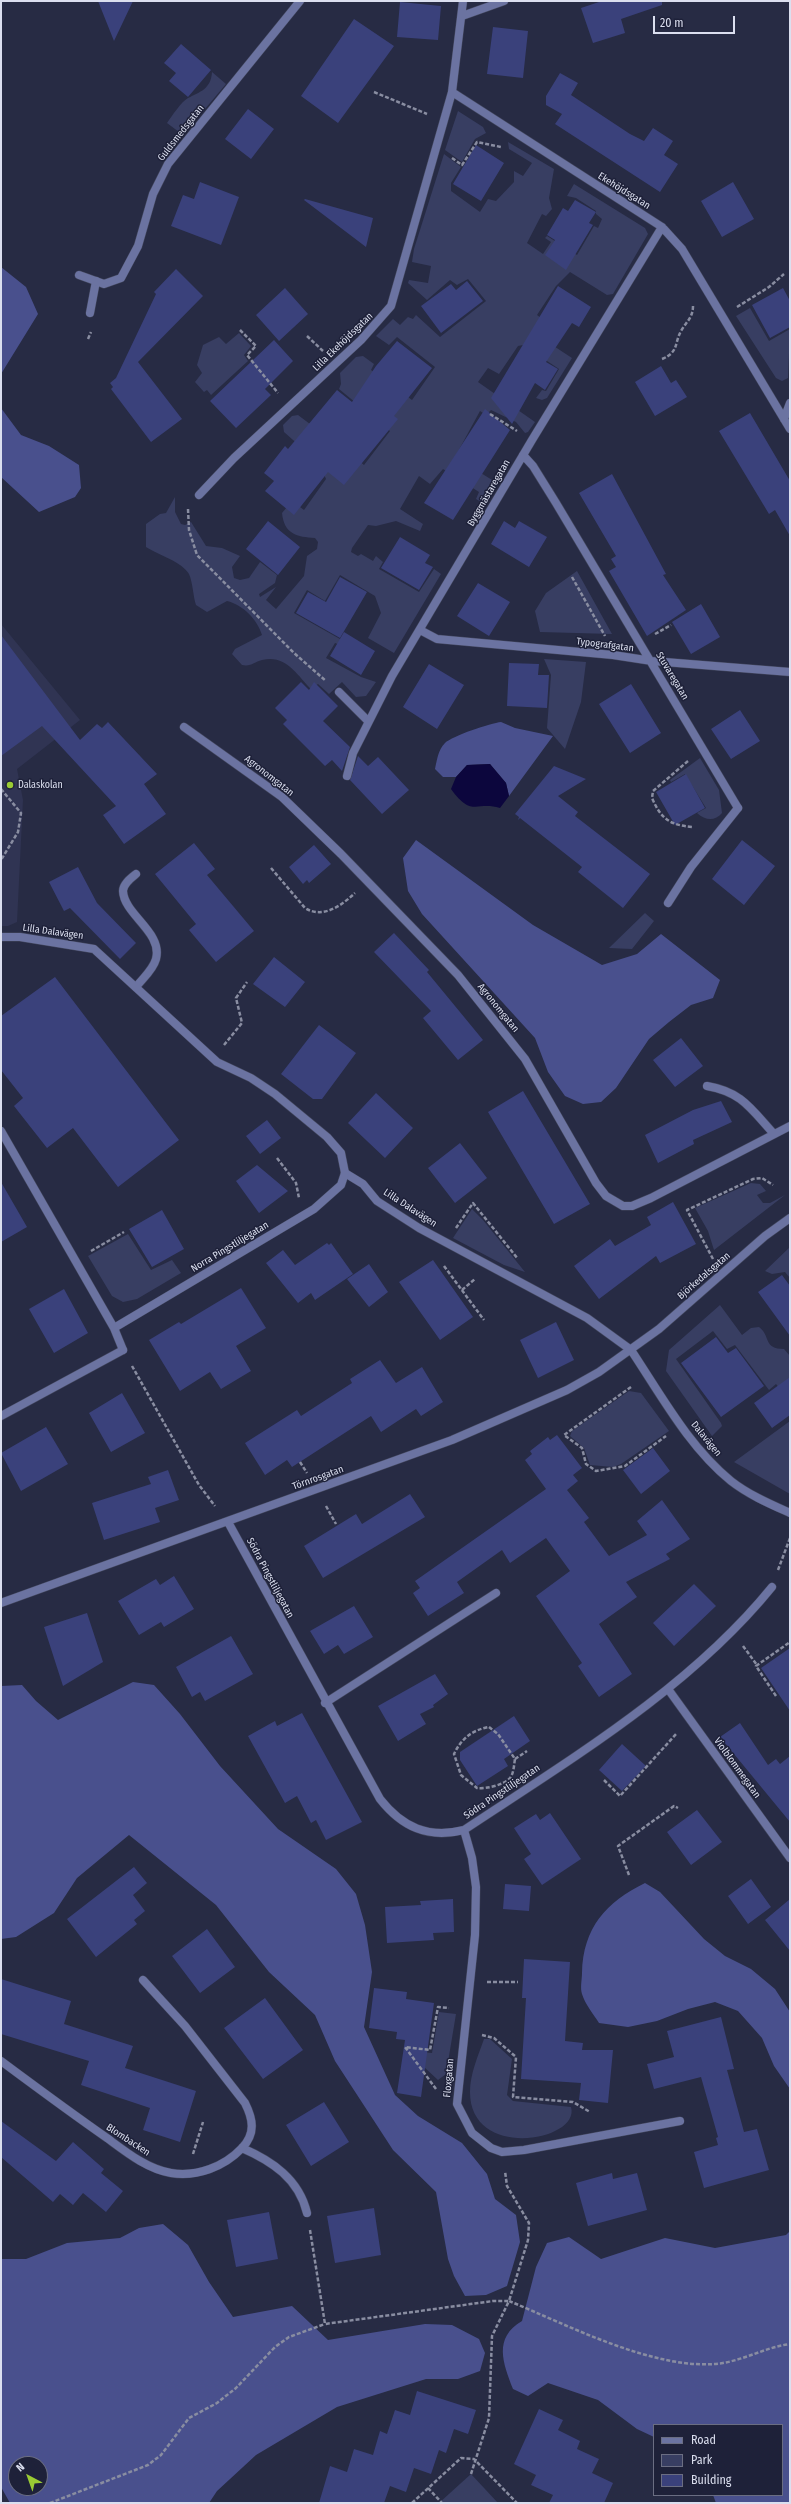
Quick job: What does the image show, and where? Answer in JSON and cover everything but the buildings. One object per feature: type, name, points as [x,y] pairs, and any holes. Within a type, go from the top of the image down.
[{"type":"street","name":"Guldsmedsgatan","points":[[79,276],[104,284],[121,278],[138,246],[153,194],[168,164],[300,1]]},
{"type":"street","points":[[452,92],[463,1]]},
{"type":"street","points":[[462,16],[504,1]]},
{"type":"street","name":"Lilla Ekehöjdsgatan","points":[[199,495],[234,458],[361,340],[391,306],[452,92]]},
{"type":"street","name":"Ekehöjdsgatan","points":[[452,92],[662,227],[682,249],[790,429]]},
{"type":"street","name":"Byggmästaregatan","points":[[347,776],[353,754],[368,721],[392,676],[523,455],[662,227]]},
{"type":"street","points":[[90,313],[96,281]]},
{"type":"street","points":[[784,419],[790,403]]},
{"type":"street","name":"Stuvaregatan","points":[[523,455],[537,472],[705,748],[738,808],[692,867],[668,903]]},
{"type":"street","name":"Typografgatan","points":[[420,630],[437,638],[613,655],[652,661],[790,672]]},
{"type":"street","points":[[339,692],[368,721]]},
{"type":"street","name":"Agronomgatan","points":[[184,727],[282,797],[368,881],[458,975],[503,1028],[525,1059],[596,1183],[613,1202],[623,1206],[632,1206],[651,1198],[790,1126]]},
{"type":"street","points":[[136,874],[126,883],[123,890],[126,899],[154,939],[157,949],[156,960],[151,970],[136,987]]},
{"type":"street","name":"Lilla Dalavägen","points":[[1,937],[20,937],[94,949],[213,1058],[275,1094],[327,1137],[341,1153],[345,1173],[363,1184],[377,1200],[447,1243],[587,1318],[631,1350]]},
{"type":"street","points":[[707,1086],[735,1095],[774,1134]]},
{"type":"street","points":[[1,1131],[114,1328],[123,1350],[1,1416]]},
{"type":"street","name":"Norra Pingstliljegatan","points":[[114,1328],[307,1213],[341,1185],[345,1173]]},
{"type":"street","name":"Björkedalsgatan","points":[[631,1350],[790,1218]]},
{"type":"street","name":"Dalavägen","points":[[631,1350],[706,1458],[732,1481],[758,1498],[790,1513]]},
{"type":"street","name":"Törnrosgatan","points":[[1,1603],[228,1522],[488,1426],[567,1390],[631,1350]]},
{"type":"street","name":"Södra Pingstliljegatan","points":[[228,1522],[364,1774],[392,1815],[407,1824],[446,1835],[464,1830],[668,1689],[733,1631],[772,1587]]},
{"type":"street","points":[[325,1703],[496,1593]]},
{"type":"street","name":"Violblommegatan","points":[[668,1689],[790,1858]]},
{"type":"street","name":"Floxgatan","points":[[464,1830],[472,1858],[476,1887],[471,1981],[457,2104],[472,2133],[491,2148],[502,2152]]},
{"type":"street","name":"Blombacken","points":[[1,2061],[131,2156],[169,2172],[187,2174],[202,2173],[215,2167],[242,2148],[252,2130],[253,2117],[245,2103],[185,2026],[143,1980]]},
{"type":"street","points":[[502,2152],[524,2150],[680,2121]]},
{"type":"street","points":[[242,2148],[268,2160],[288,2176],[299,2192],[307,2214]]},
{"type":"path","points":[[374,92],[385,95],[443,122]]},
{"type":"path","points":[[436,146],[462,165],[477,142],[500,147]]},
{"type":"path","points":[[745,302],[784,274]]},
{"type":"path","points":[[662,359],[677,347],[680,332],[692,315],[692,300]]},
{"type":"path","points":[[240,330],[256,346],[247,355],[268,382]]},
{"type":"path","points":[[490,414],[517,431]]},
{"type":"path","points":[[199,495],[188,506],[187,515],[197,555],[294,653],[339,692]]},
{"type":"path","points":[[572,577],[613,655]]},
{"type":"path","points":[[692,827],[675,826],[669,822],[656,806],[652,793],[662,782],[705,748]]},
{"type":"path","points":[[1,789],[21,813],[18,832],[1,860]]},
{"type":"path","points":[[271,868],[305,908],[310,911],[324,912],[337,908],[368,881]]},
{"type":"path","points":[[213,1058],[242,1022],[236,998],[247,982]]},
{"type":"path","points":[[277,1158],[296,1183],[298,1198],[307,1213]]},
{"type":"path","points":[[723,1274],[686,1210],[753,1179],[762,1178],[774,1185]]},
{"type":"path","points":[[447,1243],[473,1203],[524,1265]]},
{"type":"path","points":[[76,1260],[124,1232]]},
{"type":"path","points":[[444,1266],[484,1320]]},
{"type":"path","points":[[123,1350],[199,1485],[228,1522]]},
{"type":"path","points":[[631,1387],[564,1435],[582,1448],[586,1464],[596,1471],[625,1466],[668,1435]]},
{"type":"path","points":[[326,1506],[336,1524]]},
{"type":"path","points":[[772,1587],[790,1538]]},
{"type":"path","points":[[733,1631],[757,1665],[756,1666],[776,1696]]},
{"type":"path","points":[[757,1665],[790,1642]]},
{"type":"path","points":[[604,1780],[620,1796],[690,1720]]},
{"type":"path","points":[[515,1759],[498,1734],[489,1727],[470,1734],[458,1747],[454,1754],[454,1760],[461,1775],[477,1788],[488,1788],[510,1778],[515,1759],[527,1751]]},
{"type":"path","points":[[629,1875],[618,1846],[674,1806],[678,1808]]},
{"type":"path","points":[[471,1981],[518,1982]]},
{"type":"path","points":[[436,2089],[405,2047],[430,2050],[438,2007],[467,2009]]},
{"type":"path","points":[[488,2036],[516,2057],[513,2097],[573,2102],[590,2112]]},
{"type":"path","points":[[187,2174],[203,2122]]},
{"type":"path","points":[[471,2474],[474,2459],[489,2418],[492,2336],[509,2301],[528,2240],[529,2224],[507,2186],[502,2152]]},
{"type":"path","points":[[307,2214],[325,2324]]},
{"type":"path","points":[[50,2503],[148,2465],[161,2455],[189,2418],[217,2403],[236,2388],[275,2347],[289,2338],[325,2324],[493,2301],[509,2301],[646,2356],[691,2364],[722,2363],[790,2344]]},
{"type":"path","points":[[412,2503],[461,2458],[474,2459],[517,2503]]},
{"type":"path","points":[[428,2488],[442,2503]]},
{"type":"shaded area","points":[[1,267],[26,287],[38,314],[1,374]]},
{"type":"shaded area","points":[[1,408],[21,435],[49,446],[79,465],[81,488],[75,497],[39,512],[1,477]]},
{"type":"shaded area","name":"Dalaskolan","points":[[1,624],[80,720],[17,769],[23,800],[17,922],[8,926],[1,926]]},
{"type":"shaded area","points":[[501,722],[515,728],[553,736],[509,796],[506,783],[490,764],[467,765],[456,777],[443,777],[435,769],[438,755],[445,743],[449,740],[472,730]]},
{"type":"shaded area","points":[[490,764],[506,783],[509,796],[500,808],[492,806],[469,806],[458,798],[451,789],[456,777],[467,765]]},
{"type":"shaded area","points":[[416,840],[533,925],[602,965],[637,954],[661,934],[720,980],[713,998],[691,1005],[649,1039],[616,1088],[601,1102],[583,1104],[565,1096],[548,1072],[535,1038],[422,914],[408,891],[403,858]]},
{"type":"shaded area","points":[[133,1682],[154,1685],[180,1714],[220,1766],[278,1829],[336,1869],[356,1894],[365,1925],[372,1972],[364,2027],[395,2095],[418,2116],[462,2143],[487,2174],[495,2199],[516,2215],[520,2242],[507,2286],[486,2295],[465,2296],[454,2276],[448,2259],[436,2192],[393,2150],[335,2061],[315,2015],[269,1972],[216,1905],[129,1835],[77,1878],[54,1913],[16,1937],[1,1939],[1,1686],[22,1685],[36,1701],[58,1720]]},
{"type":"shaded area","points":[[645,1883],[660,1892],[704,1939],[725,1956],[751,1969],[775,1989],[790,2012],[790,2089],[774,2066],[762,2038],[738,2011],[715,2002],[688,2009],[657,2021],[628,2027],[599,2023],[585,2002],[581,1992],[583,1957],[587,1943],[599,1918],[608,1908],[631,1890]]},
{"type":"shaded area","points":[[163,2224],[188,2245],[209,2282],[233,2317],[292,2306],[328,2340],[425,2324],[452,2325],[479,2339],[485,2353],[480,2371],[458,2379],[426,2379],[337,2407],[256,2455],[217,2491],[209,2503],[10,2503],[1,2487],[1,2259],[26,2259],[67,2243],[120,2238],[139,2228]]},
{"type":"shaded area","points":[[790,2231],[790,2503],[716,2503],[713,2496],[783,2496],[783,2424],[653,2424],[653,2437],[637,2429],[598,2400],[548,2383],[528,2396],[513,2389],[504,2361],[504,2343],[507,2335],[522,2321],[536,2267],[547,2243],[569,2237],[601,2259],[665,2238],[715,2248],[786,2235]]},
{"type":"green space","points":[[212,72],[226,84],[183,135],[167,123],[185,100],[201,92],[207,86],[210,82]]},
{"type":"green space","points":[[458,111],[483,127],[486,133],[475,139],[462,162],[445,150]]},
{"type":"green space","points":[[508,142],[554,169],[549,198],[552,209],[546,216],[542,214],[527,243],[543,254],[551,242],[545,238],[547,236],[577,255],[594,226],[598,228],[602,219],[596,214],[596,211],[576,198],[567,196],[574,184],[645,228],[648,234],[613,294],[607,295],[570,272],[556,286],[537,315],[549,324],[543,339],[572,358],[547,398],[542,400],[536,398],[542,390],[546,391],[559,369],[523,345],[518,346],[499,374],[488,368],[478,382],[535,422],[528,432],[525,433],[516,422],[491,410],[486,415],[480,411],[455,457],[497,483],[485,504],[476,499],[479,492],[443,469],[430,484],[419,476],[400,509],[423,524],[420,531],[396,521],[376,526],[368,525],[352,548],[351,552],[358,556],[361,554],[373,561],[376,556],[383,562],[379,569],[419,592],[434,569],[441,574],[394,653],[368,638],[381,613],[375,596],[340,575],[325,601],[307,590],[294,613],[340,639],[343,646],[335,643],[326,658],[361,677],[376,682],[366,696],[356,697],[342,682],[329,694],[318,684],[311,689],[296,672],[278,660],[262,660],[250,665],[242,665],[232,654],[235,649],[262,635],[253,618],[244,609],[227,601],[207,612],[196,605],[189,574],[186,570],[176,562],[146,547],[146,524],[160,514],[166,513],[175,497],[175,512],[181,524],[185,525],[191,522],[206,546],[222,548],[240,556],[232,567],[234,578],[240,580],[249,578],[260,562],[277,575],[275,583],[259,594],[260,597],[276,587],[266,600],[276,609],[304,576],[307,556],[317,549],[318,542],[315,538],[303,537],[292,533],[285,526],[282,513],[292,501],[304,510],[326,479],[319,463],[284,432],[283,425],[292,416],[298,415],[310,424],[312,422],[364,465],[390,431],[339,389],[341,384],[340,373],[356,357],[363,356],[374,364],[371,370],[412,400],[435,367],[397,337],[389,345],[376,336],[393,319],[400,325],[408,317],[413,319],[416,315],[440,337],[486,301],[468,279],[457,285],[450,280],[427,300],[408,283],[409,280],[428,283],[431,266],[412,262],[414,249],[444,154],[461,167],[451,183],[451,191],[480,212],[488,199],[496,201],[514,182],[514,171],[523,176],[532,163],[509,149]]},
{"type":"green space","points":[[750,308],[769,341],[790,329],[788,378],[782,381],[776,378],[736,316]]},
{"type":"green space","points":[[239,333],[251,346],[244,355],[248,361],[211,395],[207,390],[204,392],[195,382],[202,373],[197,365],[203,345],[219,337],[226,344]]},
{"type":"green space","points":[[577,571],[612,634],[540,632],[535,611],[546,593]]},
{"type":"green space","points":[[544,659],[586,662],[581,702],[565,749],[547,728],[551,675]]},
{"type":"green space","points":[[700,758],[719,790],[722,813],[713,819],[704,818],[697,813],[706,808],[685,774],[671,782],[670,780]]},
{"type":"green space","points":[[645,913],[654,921],[632,949],[609,948]]},
{"type":"green space","points":[[751,1183],[760,1184],[766,1191],[757,1195],[763,1203],[770,1203],[785,1195],[714,1250],[708,1231],[695,1208]]},
{"type":"green space","points":[[472,1209],[483,1220],[525,1272],[504,1265],[453,1238]]},
{"type":"green space","points":[[128,1234],[151,1270],[172,1260],[181,1273],[137,1299],[123,1302],[112,1296],[88,1256]]},
{"type":"green space","points":[[790,1247],[790,1278],[785,1272],[772,1274],[765,1271]]},
{"type":"green space","points":[[720,1305],[742,1335],[751,1328],[759,1327],[773,1347],[784,1349],[790,1356],[790,1401],[776,1384],[769,1390],[735,1345],[727,1349],[713,1331],[676,1359],[721,1423],[722,1426],[712,1436],[666,1371],[669,1350]]},
{"type":"green space","points":[[629,1391],[641,1393],[669,1431],[621,1464],[613,1467],[590,1465],[584,1448],[570,1436],[572,1431]]},
{"type":"green space","points":[[790,1421],[790,1494],[734,1462]]},
{"type":"green space","points":[[439,2012],[456,2014],[446,2074],[438,2080],[424,2067],[422,2052],[432,2053]]},
{"type":"green space","points":[[484,2039],[490,2039],[512,2059],[507,2095],[513,2101],[571,2107],[570,2119],[559,2129],[543,2135],[524,2138],[505,2136],[487,2128],[475,2114],[470,2092],[471,2079]]},
{"type":"green space","points":[[471,2474],[498,2503],[439,2503]]},
{"type":"place","name":"Dalaskolan","points":[[10,785]]}]
